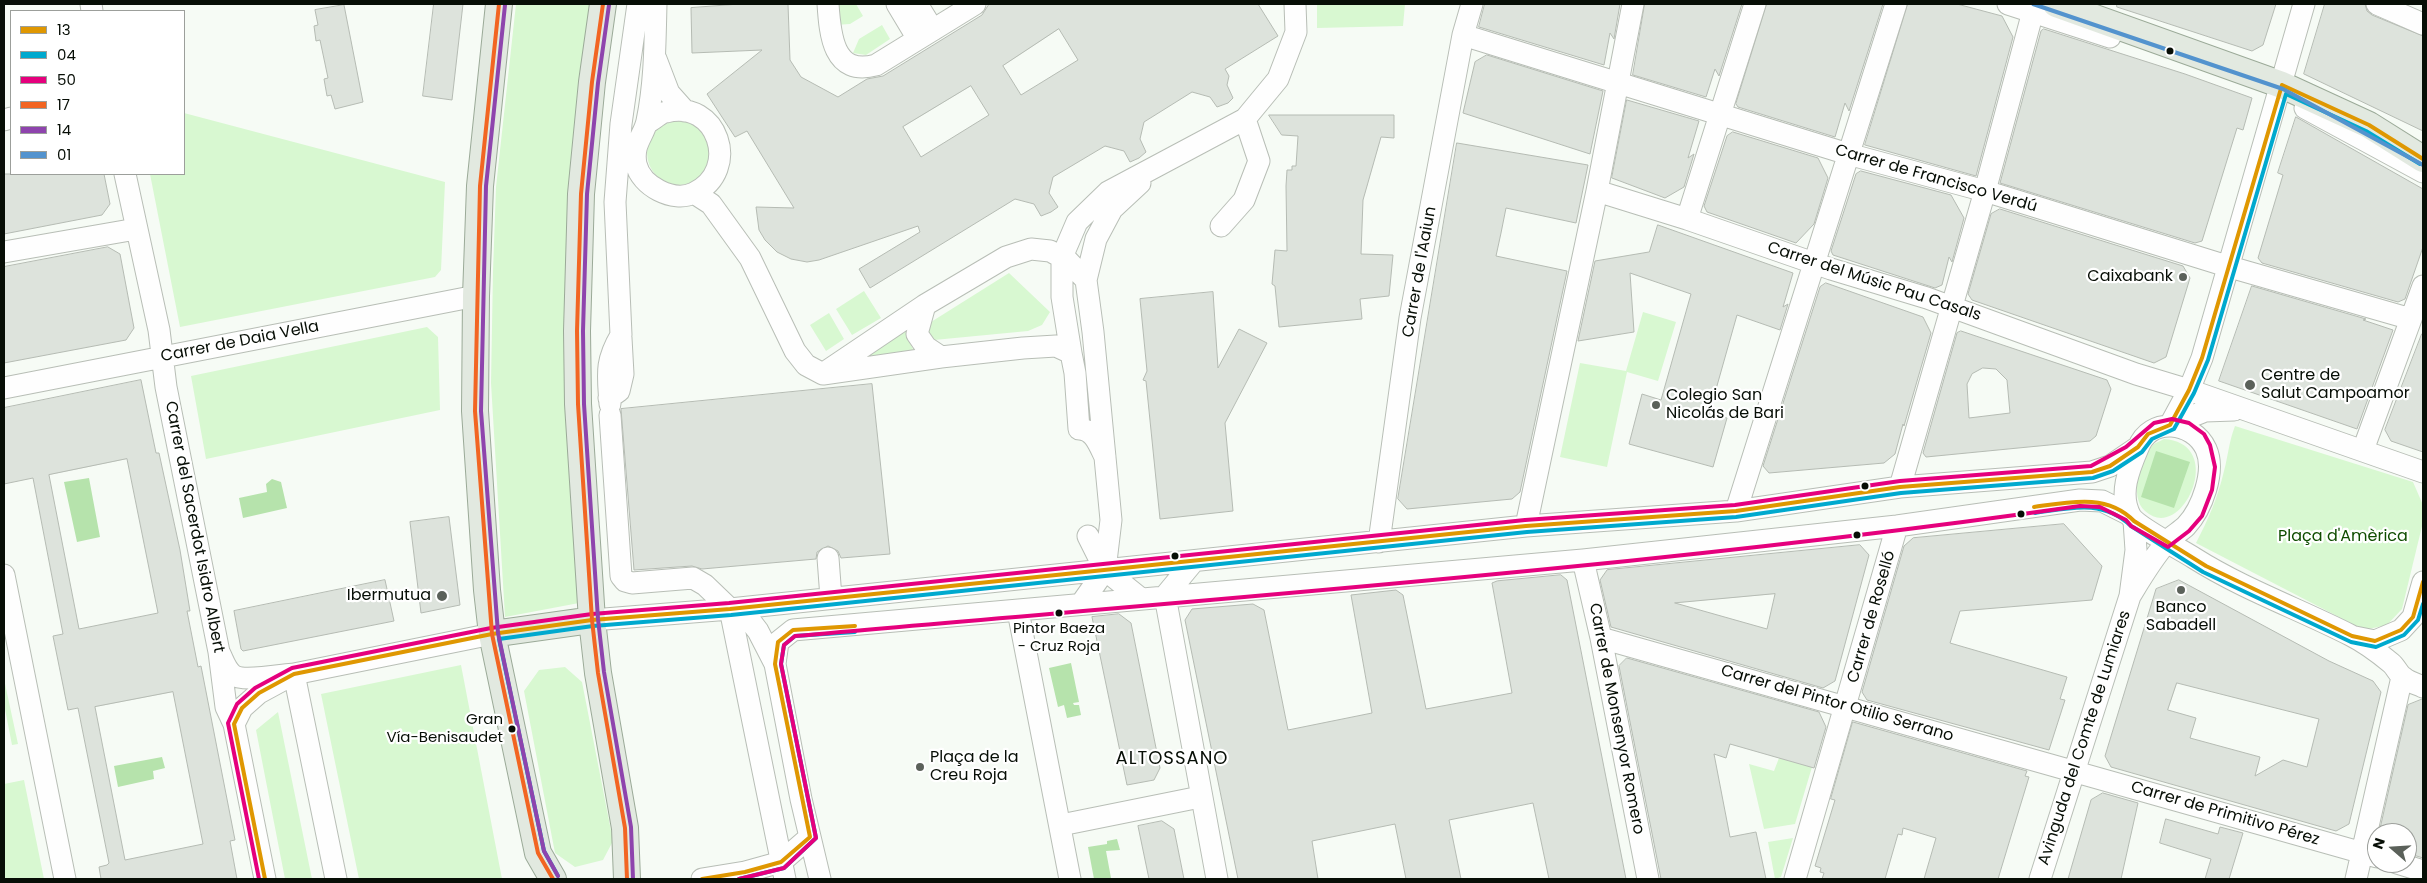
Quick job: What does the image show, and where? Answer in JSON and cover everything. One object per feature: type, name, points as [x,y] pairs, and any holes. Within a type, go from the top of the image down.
[{"type":"main road","points":[[499,4],[480,186],[476,296],[475,410],[487,590],[492,634],[538,853],[554,879]]},
{"type":"main road","points":[[603,4],[592,82],[581,194],[577,332],[578,404],[592,620],[598,673],[625,828],[627,879]]},
{"type":"main road","points":[[2041,6],[2281,90],[2369,125],[2423,159]]},
{"type":"main road","points":[[492,634],[592,620]]},
{"type":"street","points":[[638,4],[621,124],[616,202],[610,230],[616,333],[623,374],[619,391],[609,406],[616,436],[621,576],[625,581],[632,583],[693,578],[705,585],[730,608],[745,614],[758,632],[774,664],[820,879]]},
{"type":"street","points":[[647,123],[666,112],[684,111],[700,117],[714,130],[719,141],[720,161],[713,178],[694,193],[684,196],[668,195],[646,183],[636,164],[637,140],[647,123],[655,56],[656,4]]},
{"type":"street","points":[[828,4],[830,34],[835,50],[851,64],[865,68],[876,65],[975,4]]},
{"type":"street","points":[[897,4],[925,34]]},
{"type":"street","points":[[917,4],[925,34]]},
{"type":"street","points":[[1105,457],[1092,434],[1085,429],[1079,429],[1075,373],[1062,297],[1062,257],[1077,222],[1108,192],[1155,169],[1245,119],[1278,79],[1296,32],[1295,4]]},
{"type":"street","name":"Carrer de l'Aaiun","points":[[1379,542],[1410,318],[1462,35],[1472,4]]},
{"type":"street","points":[[1526,526],[1597,190],[1632,4]]},
{"type":"street","points":[[1687,219],[1755,4]]},
{"type":"street","points":[[1736,511],[1896,4]]},
{"type":"street","points":[[1900,487],[1985,191],[2041,6],[2008,4]]},
{"type":"street","points":[[2182,422],[2189,390],[2202,358],[2230,267],[2304,4]]},
{"type":"street","points":[[2377,4],[2423,24]]},
{"type":"street","name":"Carrer de Francisco Verdú","points":[[1462,35],[1617,81],[1848,154],[1985,191],[2230,267],[2411,319]]},
{"type":"street","points":[[655,56],[669,93],[684,111]]},
{"type":"street","points":[[2281,90],[2423,172]]},
{"type":"street","points":[[1221,226],[1244,200],[1259,161],[1245,119]]},
{"type":"street","points":[[2369,125],[2423,150]]},
{"type":"street","points":[[1081,604],[1105,570],[1111,520],[1093,332],[1086,280],[1096,239],[1112,209],[1155,169]]},
{"type":"street","name":"Carrer del Sacerdot Isidro Albert","points":[[125,175],[159,330],[166,387],[219,652],[226,707],[234,724],[265,879]]},
{"type":"street","points":[[713,178],[720,189],[728,229]]},
{"type":"street","name":"Carrer del Músic Pau Casals","points":[[1597,190],[1813,263],[1952,306],[2149,378],[2189,390]]},
{"type":"street","points":[[694,193],[711,204],[750,258],[796,351],[806,365],[823,374],[941,357],[1023,348],[1056,346],[1071,353]]},
{"type":"street","points":[[4,252],[136,228]]},
{"type":"street","points":[[823,374],[925,305],[1006,257],[1031,249],[1050,251],[1068,260],[1086,280]]},
{"type":"street","points":[[2352,440],[2411,319],[2423,286]]},
{"type":"street","name":"Carrer de Daia Vella","points":[[4,388],[476,296]]},
{"type":"street","points":[[925,305],[917,334],[926,347],[941,357]]},
{"type":"street","name":"Carrer del Músic Pau Casals","points":[[2149,378],[2182,422]]},
{"type":"street","points":[[2189,390],[2255,413],[2352,440],[2423,472]]},
{"type":"street","points":[[592,620],[831,598],[1526,526],[1736,511],[1900,487],[2092,472],[2110,466],[2138,447],[2148,434],[2182,422],[2205,411],[2223,409],[2255,413]]},
{"type":"street","points":[[2167,541],[2186,526],[2199,508],[2210,465],[2207,450],[2182,422]]},
{"type":"street","points":[[2132,518],[2125,502],[2125,491],[2138,447]]},
{"type":"street","points":[[774,664],[778,642],[793,630],[1583,560],[1897,526],[2080,500],[2102,502],[2132,518],[2206,566],[2352,636],[2392,664],[2402,677],[2423,687]]},
{"type":"street","name":"Avinguda del Comte de Lumiares","points":[[2040,879],[2130,596],[2136,550],[2132,518]]},
{"type":"street","name":"Carrer de Roselló","points":[[1795,879],[1847,706],[1897,526]]},
{"type":"street","points":[[1088,536],[1105,570],[1140,598]]},
{"type":"street","name":"Avinguda del Comte de Lumiares","points":[[2130,596],[2167,541]]},
{"type":"street","points":[[828,558],[831,598]]},
{"type":"street","name":"Carrer de Monsenyor Romero","points":[[1583,560],[1601,638],[1648,879]]},
{"type":"street","points":[[1194,561],[1165,596],[1216,879]]},
{"type":"street","points":[[4,575],[65,879]]},
{"type":"street","points":[[2352,636],[2375,641],[2401,630],[2413,617],[2423,582]]},
{"type":"street","points":[[730,608],[783,871]]},
{"type":"street","points":[[1018,611],[1070,879]]},
{"type":"street","points":[[219,652],[227,668],[235,677],[245,678],[294,674],[492,634]]},
{"type":"street","name":"Carrer del Pintor Otilio Serrano","points":[[1601,638],[1847,706],[2073,772]]},
{"type":"street","points":[[234,724],[242,708],[259,693],[294,674]]},
{"type":"street","points":[[294,674],[336,879]]},
{"type":"street","points":[[2376,823],[2402,677]]},
{"type":"street","name":"Carrer de Primitivo Pérez","points":[[2073,772],[2367,854]]},
{"type":"street","points":[[1061,825],[1200,797]]},
{"type":"street","points":[[702,879],[745,872],[783,871],[810,838]]},
{"type":"street","points":[[537,879],[538,853]]},
{"type":"street","points":[[2356,879],[2367,860]]},
{"type":"green space","points":[[516,4],[593,4],[567,242],[564,314],[579,603],[505,617],[491,383],[493,271],[496,187]]},
{"type":"green space","points":[[835,4],[856,4],[863,16],[850,24],[835,25]]},
{"type":"green space","points":[[1317,4],[1405,4],[1403,26],[1317,28]]},
{"type":"green space","points":[[882,25],[890,39],[866,55],[853,53],[859,39]]},
{"type":"green space","points":[[185,113],[445,182],[441,270],[435,277],[180,327],[150,175],[185,175]]},
{"type":"green space","points":[[679,121],[697,127],[705,135],[711,153],[705,171],[697,179],[679,185],[661,179],[653,171],[647,153],[653,135],[661,127]]},
{"type":"green space","points":[[1009,273],[1050,312],[1042,325],[1028,331],[934,340],[928,333],[927,328],[931,322]]},
{"type":"green space","points":[[864,291],[881,318],[852,335],[836,309]]},
{"type":"green space","points":[[1643,312],[1676,322],[1658,381],[1627,372],[1607,467],[1560,457],[1580,363],[1626,371]]},
{"type":"green space","points":[[829,313],[844,339],[826,351],[810,325]]},
{"type":"green space","points":[[907,325],[909,341],[915,353],[851,358]]},
{"type":"green space","points":[[427,327],[438,337],[440,410],[206,459],[191,376]]},
{"type":"green space","name":"Plaça d'Amèrica","points":[[2235,426],[2413,482],[2423,505],[2423,522],[2402,609],[2387,625],[2364,630],[2196,543],[2209,517],[2219,490]]},
{"type":"green space","points":[[2164,439],[2183,445],[2193,457],[2196,473],[2192,489],[2184,504],[2173,515],[2159,518],[2145,511],[2140,505],[2137,487],[2140,467],[2144,458],[2154,444]]},
{"type":"green space","points":[[461,665],[502,879],[359,879],[321,694]]},
{"type":"green space","points":[[565,667],[582,682],[613,841],[603,860],[575,867],[555,853],[524,691],[539,670]]},
{"type":"green space","points":[[4,679],[18,744],[12,745],[4,704]]},
{"type":"green space","points":[[278,712],[312,879],[285,879],[256,730]]},
{"type":"green space","points":[[1779,758],[1812,767],[1795,824],[1764,829],[1749,764],[1774,771]]},
{"type":"green space","points":[[24,780],[44,879],[4,879],[4,784]]},
{"type":"green space","points":[[1793,838],[1781,877],[1775,879],[1768,842]]},
{"type":"shaded area","points":[[2156,451],[2190,462],[2174,508],[2141,497]]},
{"type":"shaded area","points":[[89,478],[100,537],[77,542],[64,482]]},
{"type":"shaded area","points":[[272,479],[281,482],[287,508],[243,518],[239,498],[267,492],[266,484]]},
{"type":"shaded area","points":[[1071,663],[1079,702],[1073,703],[1074,705],[1079,705],[1081,715],[1067,718],[1064,705],[1058,707],[1049,668]]},
{"type":"shaded area","points":[[162,757],[165,768],[153,771],[154,779],[118,787],[114,766]]},
{"type":"shaded area","points":[[1117,839],[1120,850],[1106,851],[1111,878],[1094,879],[1088,847],[1107,844],[1107,841]]},
{"type":"building","points":[[434,4],[463,4],[452,100],[423,96]]},
{"type":"building","points":[[740,4],[788,4],[790,60],[801,77],[838,97],[867,79],[883,76],[982,15],[989,4],[1258,4],[1278,36],[1225,69],[1229,76],[1227,85],[1233,98],[1228,103],[1217,107],[1210,97],[1192,92],[1144,122],[1140,139],[1146,152],[1139,158],[1130,162],[1124,151],[1105,146],[1053,177],[1049,193],[1058,207],[1051,212],[1041,216],[1034,204],[1015,199],[870,288],[859,269],[920,232],[918,226],[819,260],[807,262],[791,259],[777,252],[765,240],[759,230],[756,207],[794,208],[747,131],[735,137],[707,94],[762,50],[692,53],[691,8]],"holes":[[[1059,29],[1078,60],[1021,95],[1003,66]],[[971,86],[989,115],[921,157],[903,127]]]},
{"type":"building","points":[[1485,4],[1620,4],[1614,39],[1610,33],[1604,65],[1479,27]]},
{"type":"building","points":[[1645,4],[1742,4],[1719,76],[1715,69],[1706,97],[1633,75]]},
{"type":"building","points":[[1767,4],[1883,4],[1849,111],[1845,103],[1835,137],[1738,107],[1736,104]]},
{"type":"building","points":[[1908,4],[1957,4],[2002,16],[2013,37],[1976,176],[1865,145]]},
{"type":"building","points":[[2117,4],[2276,4],[2263,45],[2252,51],[2117,7]]},
{"type":"building","points":[[2325,4],[2365,4],[2367,11],[2372,15],[2423,36],[2423,131],[2304,74]]},
{"type":"building","points":[[344,5],[363,102],[335,109],[331,95],[327,96],[324,79],[328,78],[320,40],[316,41],[314,26],[318,25],[315,10]]},
{"type":"building","points":[[2044,29],[2185,74],[2252,98],[2243,130],[2237,128],[2202,241],[2195,243],[2000,183],[2041,31]]},
{"type":"building","points":[[1487,55],[1603,91],[1590,154],[1463,113],[1475,62]]},
{"type":"building","points":[[1627,100],[1699,121],[1688,158],[1694,154],[1684,187],[1665,198],[1612,178]]},
{"type":"building","points":[[1269,115],[1394,115],[1394,138],[1381,137],[1363,200],[1361,254],[1393,255],[1389,296],[1360,299],[1362,319],[1279,327],[1275,286],[1272,284],[1275,250],[1287,251],[1287,170],[1292,170],[1292,166],[1296,166],[1298,136],[1282,135]]},
{"type":"building","points":[[2296,117],[2423,189],[2423,247],[2405,299],[2398,302],[2262,263],[2258,258],[2283,175],[2278,173]]},
{"type":"building","points":[[1733,132],[1818,158],[1828,178],[1814,224],[1796,243],[1707,212],[1704,206],[1727,136]]},
{"type":"building","points":[[1457,143],[1588,165],[1576,223],[1506,208],[1496,256],[1567,271],[1520,492],[1512,499],[1407,509],[1398,499]]},
{"type":"building","points":[[1861,171],[1951,195],[1964,218],[1952,262],[1949,257],[1942,285],[1935,288],[1833,255],[1831,251],[1856,174]]},
{"type":"building","points":[[4,174],[104,175],[110,204],[102,215],[4,234]]},
{"type":"building","points":[[2000,209],[2183,266],[2190,278],[2166,357],[2154,363],[1972,300],[1968,294],[1991,214]]},
{"type":"building","points":[[1658,225],[1793,273],[1783,307],[1788,304],[1780,330],[1737,315],[1709,414],[1727,418],[1713,467],[1629,444],[1642,394],[1661,400],[1691,294],[1630,273],[1634,332],[1578,341],[1595,261],[1649,252]]},
{"type":"building","points":[[108,247],[120,254],[134,328],[126,340],[4,363],[4,267]]},
{"type":"building","points":[[1826,283],[1923,317],[1931,333],[1904,426],[1903,424],[1895,454],[1884,463],[1769,473],[1763,466],[1820,287]]},
{"type":"building","points":[[2252,286],[2366,319],[2363,320],[2393,330],[2357,429],[2219,381]]},
{"type":"building","points":[[1213,292],[1218,368],[1239,329],[1267,343],[1225,423],[1233,511],[1160,519],[1146,381],[1143,380],[1147,371],[1140,299]]},
{"type":"building","points":[[1961,331],[2107,380],[2111,389],[2096,436],[2090,441],[1926,457],[1923,453],[1957,333]],"holes":[[[1983,368],[1996,369],[2007,380],[2010,413],[1969,418],[1967,384],[1972,374]]]},
{"type":"building","points":[[2422,334],[2423,452],[2391,441],[2385,430]]},
{"type":"building","points":[[141,380],[156,453],[159,453],[180,550],[190,611],[187,611],[198,667],[201,666],[235,840],[230,841],[237,879],[101,879],[99,867],[109,863],[78,708],[68,710],[53,636],[63,634],[33,478],[4,484],[4,408]],"holes":[[[127,459],[158,613],[79,629],[49,475]],[[173,692],[203,844],[125,860],[95,707]]]},
{"type":"building","points":[[872,384],[890,554],[841,558],[838,551],[828,546],[817,552],[816,559],[702,569],[692,566],[634,570],[621,409]]},
{"type":"building","points":[[449,517],[460,605],[421,613],[410,522]]},
{"type":"building","points":[[2064,524],[2102,566],[2092,600],[1960,611],[1950,643],[2067,677],[2060,699],[2065,700],[2049,750],[1867,700],[1862,692],[1904,546],[1913,538]]},
{"type":"building","points":[[1860,545],[1869,555],[1835,681],[1823,688],[1611,627],[1600,580],[1607,570]],"holes":[[[1775,594],[1767,629],[1675,603]]]},
{"type":"building","points":[[1561,575],[1567,580],[1626,879],[1549,879],[1533,803],[1449,820],[1461,879],[1406,879],[1395,824],[1312,841],[1318,879],[1238,879],[1185,620],[1192,609],[1253,604],[1264,610],[1288,730],[1372,713],[1351,595],[1396,590],[1403,595],[1426,709],[1512,693],[1492,583]]},
{"type":"building","points":[[385,580],[394,621],[243,651],[241,649],[234,611]]},
{"type":"building","points":[[2179,580],[2329,661],[2373,681],[2381,692],[2349,824],[2336,831],[2111,767],[2105,756],[2156,589]],"holes":[[[2177,683],[2319,719],[2307,767],[2283,760],[2255,776],[2260,757],[2190,738],[2196,718],[2168,710]]]},
{"type":"building","points":[[1119,614],[1131,623],[1160,768],[1154,780],[1127,785],[1092,617]]},
{"type":"building","points":[[1627,658],[1819,712],[1826,727],[1814,768],[1730,744],[1726,758],[1714,754],[1730,837],[1756,832],[1766,879],[1661,879],[1619,666]]},
{"type":"building","points":[[2423,699],[2423,858],[2417,856],[2417,823],[2381,823],[2408,705]]},
{"type":"building","points":[[1853,722],[2027,771],[2025,776],[2029,777],[1998,879],[1924,879],[1936,838],[1903,828],[1902,835],[1898,834],[1885,879],[1822,879],[1824,873],[1820,872],[1821,868],[1815,866],[1835,800],[1831,799]]},
{"type":"building","points":[[2103,793],[2138,803],[2121,879],[2068,879],[2091,800]]},
{"type":"building","points":[[2166,819],[2218,834],[2220,827],[2243,833],[2229,879],[2205,879],[2211,859],[2160,843]]},
{"type":"building","points":[[1162,821],[1174,829],[1184,879],[1149,879],[1138,826]]},
{"type":"transit line","name":"17","points":[[499,4],[480,186],[475,411],[492,634],[538,853],[553,879]]},
{"type":"transit line","name":"17","points":[[603,4],[592,82],[581,194],[577,331],[578,404],[592,620],[598,673],[625,828],[627,879]]},
{"type":"transit line","name":"01","points":[[2033,4],[2283,89],[2423,165]]},
{"type":"transit line","name":"14","points":[[505,5],[486,186],[481,411],[498,633],[544,851],[558,876]]},
{"type":"transit line","name":"14","points":[[609,5],[598,83],[587,194],[583,331],[584,404],[598,619],[604,672],[631,827],[633,879]]},
{"type":"transit line","name":"13","points":[[265,879],[234,724],[242,708],[259,693],[294,674],[492,634],[592,620],[730,609],[1526,526],[1736,511],[1900,487],[2092,472],[2110,466],[2138,447],[2148,434],[2170,425],[2189,390],[2202,358],[2282,85],[2369,125],[2423,159]]},
{"type":"transit line","name":"04","points":[[558,876],[544,851],[499,639],[593,626],[731,615],[1527,532],[1736,517],[1901,493],[2093,478],[2113,471],[2142,452],[2152,439],[2174,429],[2194,393],[2208,360],[2286,94],[2366,131],[2420,164]]},
{"type":"transit line","name":"50","points":[[259,879],[228,723],[237,704],[255,688],[292,668],[491,628],[592,614],[729,603],[1525,520],[1735,505],[1900,481],[2091,466],[2126,447],[2154,423],[2172,419],[2189,423],[2204,434],[2210,445],[2215,467],[2212,490],[2202,516],[2189,531],[2168,547],[2131,526],[2126,520],[2100,507],[2080,506],[1920,528],[1599,564],[1439,580],[795,636],[784,645],[781,664],[816,838],[784,868],[739,879]]},
{"type":"transit line","name":"13","points":[[2034,507],[2074,502],[2100,503],[2112,506],[2206,566],[2352,636],[2375,641],[2401,630],[2413,617],[2423,582]]},
{"type":"transit line","name":"04","points":[[2035,513],[2074,508],[2097,509],[2109,512],[2120,517],[2203,572],[2351,642],[2376,647],[2404,635],[2418,620],[2423,604]]},
{"type":"transit line","name":"13","points":[[702,879],[745,872],[781,862],[810,837],[775,664],[778,642],[793,630],[855,626]]},
{"type":"transit line","name":"04","points":[[739,879],[784,868],[816,838],[781,664],[784,645],[795,636],[855,632]]},
{"type":"place","name":"Caixabank","points":[[2183,277]]},
{"type":"place","name":"Centre de Salut Campoamor","points":[[2250,385]]},
{"type":"place","name":"Colegio San Nicolás de Bari","points":[[1656,405]]},
{"type":"place","name":"Banco Sabadell","points":[[2181,590]]},
{"type":"place","name":"Ibermutua","points":[[442,596]]},
{"type":"place","name":"Pintor Baeza - Cruz Roja","points":[[1059,613]]},
{"type":"place","name":"Gran Vía-Benisaudet","points":[[512,729]]},
{"type":"place","name":"Plaça de la Creu Roja","points":[[920,767]]},
{"type":"district","name":"ALTOSSANO","points":[[1172,759]]}]
